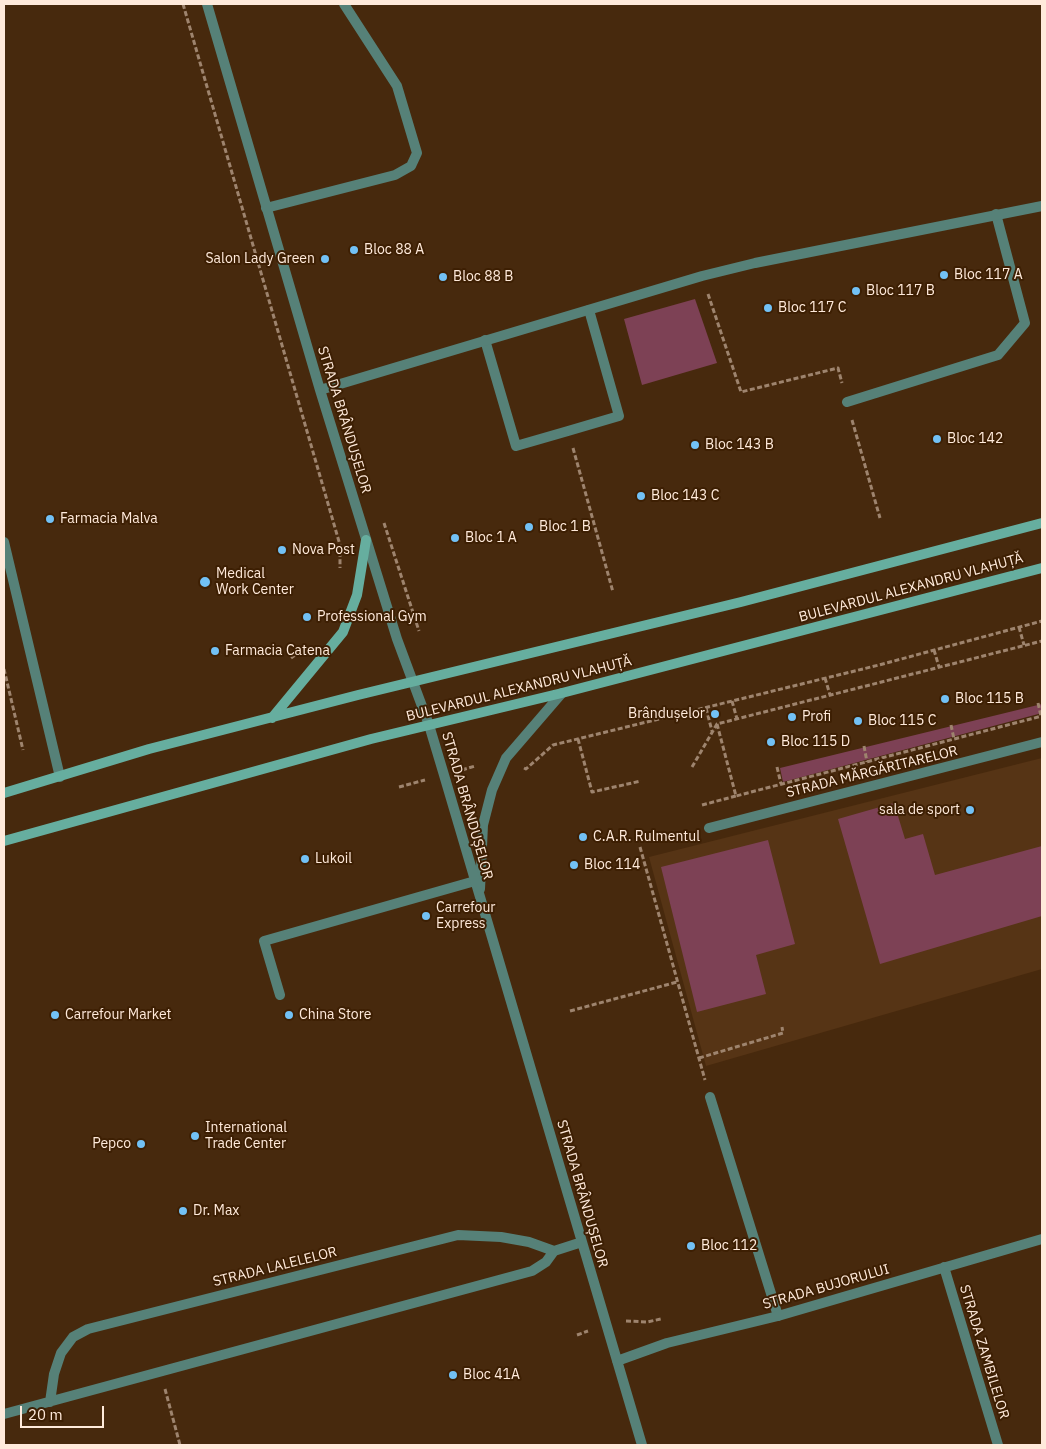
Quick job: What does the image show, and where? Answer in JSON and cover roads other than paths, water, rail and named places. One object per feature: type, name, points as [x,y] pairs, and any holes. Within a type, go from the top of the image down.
[{"type":"main road","name":"BULEVARDUL ALEXANDRU VLAHUȚĂ","points":[[4,793],[149,750],[272,718],[741,602],[1042,524]]},
{"type":"main road","points":[[272,718],[343,632],[358,595],[366,540]]},
{"type":"main road","name":"BULEVARDUL ALEXANDRU VLAHUȚĂ","points":[[4,841],[429,725],[562,693],[1042,568]]},
{"type":"street","name":"STRADA BRÂNDUȘELOR","points":[[207,4],[366,540],[412,682],[429,725],[642,1445]]},
{"type":"street","points":[[266,208],[395,175],[411,166],[417,153],[397,86],[344,4]]},
{"type":"street","points":[[320,390],[702,276],[755,263],[1042,206]]},
{"type":"street","points":[[847,402],[998,355],[1025,324],[996,214]]},
{"type":"street","points":[[485,340],[516,446],[568,431],[619,416],[589,310]]},
{"type":"street","points":[[4,542],[60,777]]},
{"type":"street","points":[[480,898],[483,825],[492,790],[506,758],[562,693]]},
{"type":"street","name":"STRADA MĂRGĂRITARELOR","points":[[708,828],[1042,742]]},
{"type":"street","points":[[280,995],[264,941],[475,881]]},
{"type":"street","points":[[710,1097],[778,1316]]},
{"type":"street","name":"STRADA LALELELOR","points":[[50,1402],[54,1374],[61,1353],[73,1338],[88,1329],[458,1235],[501,1237],[529,1242],[554,1251]]},
{"type":"street","name":"STRADA BUJORULUI","points":[[617,1362],[667,1343],[778,1316],[1042,1239]]},
{"type":"street","points":[[4,1414],[532,1271],[546,1262],[554,1251],[582,1242]]},
{"type":"street","name":"STRADA ZAMBILELOR","points":[[944,1267],[998,1445]]},
{"type":"place","name":"Bloc 88 A","points":[[354,250]]},
{"type":"place","name":"Salon Lady Green","points":[[325,259]]},
{"type":"place","name":"Bloc 117 A","points":[[944,275]]},
{"type":"place","name":"Bloc 88 B","points":[[443,277]]},
{"type":"place","name":"Bloc 117 B","points":[[856,291]]},
{"type":"place","name":"Bloc 117 C","points":[[768,308]]},
{"type":"place","name":"Bloc 142","points":[[937,439]]},
{"type":"place","name":"Bloc 143 B","points":[[695,445]]},
{"type":"place","name":"Bloc 143 C","points":[[641,496]]},
{"type":"place","name":"Farmacia Malva","points":[[50,519]]},
{"type":"place","name":"Bloc 1 B","points":[[529,527]]},
{"type":"place","name":"Bloc 1 A","points":[[455,538]]},
{"type":"place","name":"Nova Post","points":[[282,550]]},
{"type":"place","name":"Medical Work Center","points":[[205,582]]},
{"type":"place","name":"Professional Gym","points":[[307,617]]},
{"type":"place","name":"Farmacia Catena","points":[[215,651]]},
{"type":"place","name":"Bloc 115 B","points":[[945,699]]},
{"type":"place","name":"Brândușelor","points":[[715,714]]},
{"type":"place","name":"Profi","points":[[792,717]]},
{"type":"place","name":"Bloc 115 C","points":[[858,721]]},
{"type":"place","name":"Bloc 115 D","points":[[771,742]]},
{"type":"place","name":"sala de sport","points":[[970,810]]},
{"type":"place","name":"C.A.R. Rulmentul","points":[[583,837]]},
{"type":"place","name":"Lukoil","points":[[305,859]]},
{"type":"place","name":"Bloc 114","points":[[574,865]]},
{"type":"place","name":"Carrefour Express","points":[[426,916]]},
{"type":"place","name":"Carrefour Market","points":[[55,1015]]},
{"type":"place","name":"China Store","points":[[289,1015]]},
{"type":"place","name":"International Trade Center","points":[[195,1136]]},
{"type":"place","name":"Pepco","points":[[141,1144]]},
{"type":"place","name":"Dr. Max","points":[[183,1211]]},
{"type":"place","name":"Bloc 112","points":[[691,1246]]},
{"type":"place","name":"Bloc 41A","points":[[453,1375]]}]
